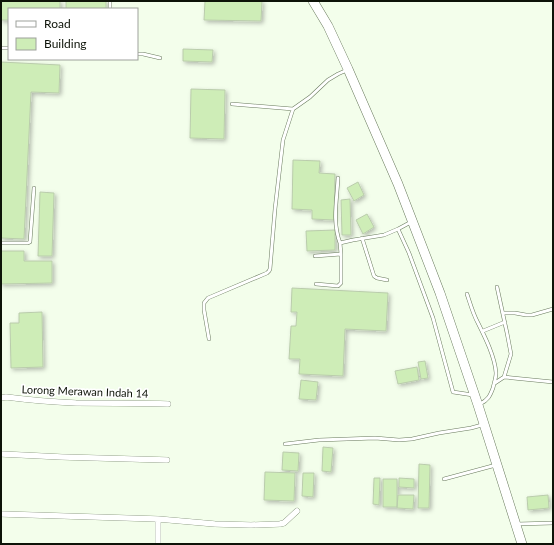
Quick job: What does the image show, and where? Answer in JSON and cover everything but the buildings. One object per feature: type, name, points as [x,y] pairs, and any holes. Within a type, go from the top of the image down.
[{"type":"main road","points":[[313,1],[328,26],[348,69],[398,184],[440,293],[478,405],[522,544]]},
{"type":"street","name":"Lorong Merawan Indah 14","points":[[1,398],[6,397],[76,403],[104,402],[168,404]]},
{"type":"street","points":[[1,454],[167,460]]},
{"type":"street","points":[[1,514],[158,519],[215,524],[251,525],[284,523],[297,511]]},
{"type":"street","points":[[158,519],[158,544]]},
{"type":"lane","points":[[138,54],[160,58]]},
{"type":"lane","points":[[232,104],[293,109],[310,97],[328,80],[348,69]]},
{"type":"lane","points":[[209,339],[204,310],[204,303],[208,298],[267,272],[270,269],[283,140],[293,109]]},
{"type":"lane","points":[[316,284],[338,286],[341,283],[340,243],[337,234],[335,217],[338,178]]},
{"type":"lane","points":[[1,243],[30,242],[34,188]]},
{"type":"lane","points":[[340,243],[384,235],[412,221]]},
{"type":"lane","points":[[398,229],[409,252],[433,318],[453,392],[474,395]]},
{"type":"lane","points":[[362,238],[374,276],[387,280]]},
{"type":"lane","points":[[315,256],[341,254]]},
{"type":"lane","points":[[495,383],[504,377],[511,354],[497,287]]},
{"type":"lane","points":[[467,294],[483,331],[493,359],[496,373],[495,383],[487,401],[478,405]]},
{"type":"lane","points":[[503,313],[532,315],[553,309]]},
{"type":"lane","points":[[483,331],[505,322]]},
{"type":"lane","points":[[504,377],[553,382]]},
{"type":"lane","points":[[285,444],[319,440],[375,438],[412,440],[484,424]]},
{"type":"lane","points":[[444,479],[496,465]]},
{"type":"lane","points":[[516,524],[553,523]]}]
